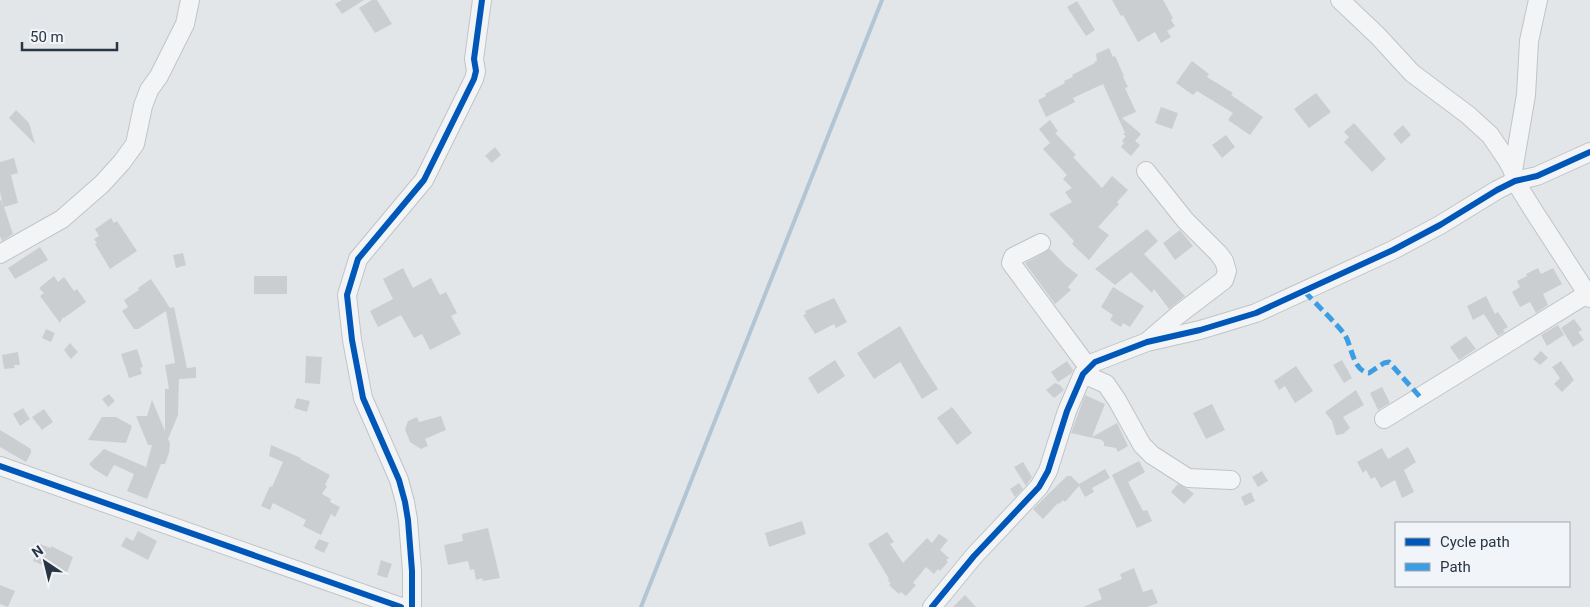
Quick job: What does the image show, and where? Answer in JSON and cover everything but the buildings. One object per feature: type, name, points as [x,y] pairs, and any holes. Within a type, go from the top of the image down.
[{"type":"street","points":[[0,254],[62,219],[102,184],[122,162],[135,144],[143,106],[149,90],[185,24],[190,0]]},
{"type":"street","points":[[412,607],[412,571],[405,502],[398,480],[363,398],[352,340],[347,295],[358,259],[424,180],[474,79],[476,70],[474,60],[482,0]]},
{"type":"street","points":[[1340,0],[1378,36],[1412,74],[1468,115],[1490,135],[1588,296],[1384,419]]},
{"type":"street","points":[[1514,176],[1526,95],[1529,41],[1538,0]]},
{"type":"street","points":[[932,607],[974,556],[1039,486],[1052,463],[1067,411],[1086,370],[1095,362],[1147,342],[1200,330],[1256,313],[1289,299],[1393,250],[1440,225],[1497,190],[1514,176],[1537,176],[1590,152]]},
{"type":"street","points":[[1146,171],[1185,220],[1218,252],[1227,270],[1224,280],[1178,315],[1147,342]]},
{"type":"street","points":[[1041,242],[1013,257],[1011,263],[1086,370],[1106,384],[1142,445],[1152,455],[1188,478],[1230,480]]},
{"type":"street","points":[[0,466],[401,607]]},
{"type":"waterway","points":[[641,607],[882,0]]},
{"type":"marked path","points":[[1305,292],[1345,335],[1359,368],[1369,373],[1384,363],[1389,362],[1420,397]]},
{"type":"cycle path","points":[[412,607],[412,571],[405,502],[399,480],[363,398],[352,340],[347,295],[358,259],[424,180],[474,79],[476,71],[474,59],[482,0]]},
{"type":"cycle path","points":[[932,607],[974,556],[1039,487],[1048,471],[1067,411],[1083,374],[1095,362],[1147,342],[1200,330],[1256,313],[1393,250],[1515,181],[1537,176],[1590,152]]},
{"type":"cycle path","points":[[0,466],[401,607]]}]
